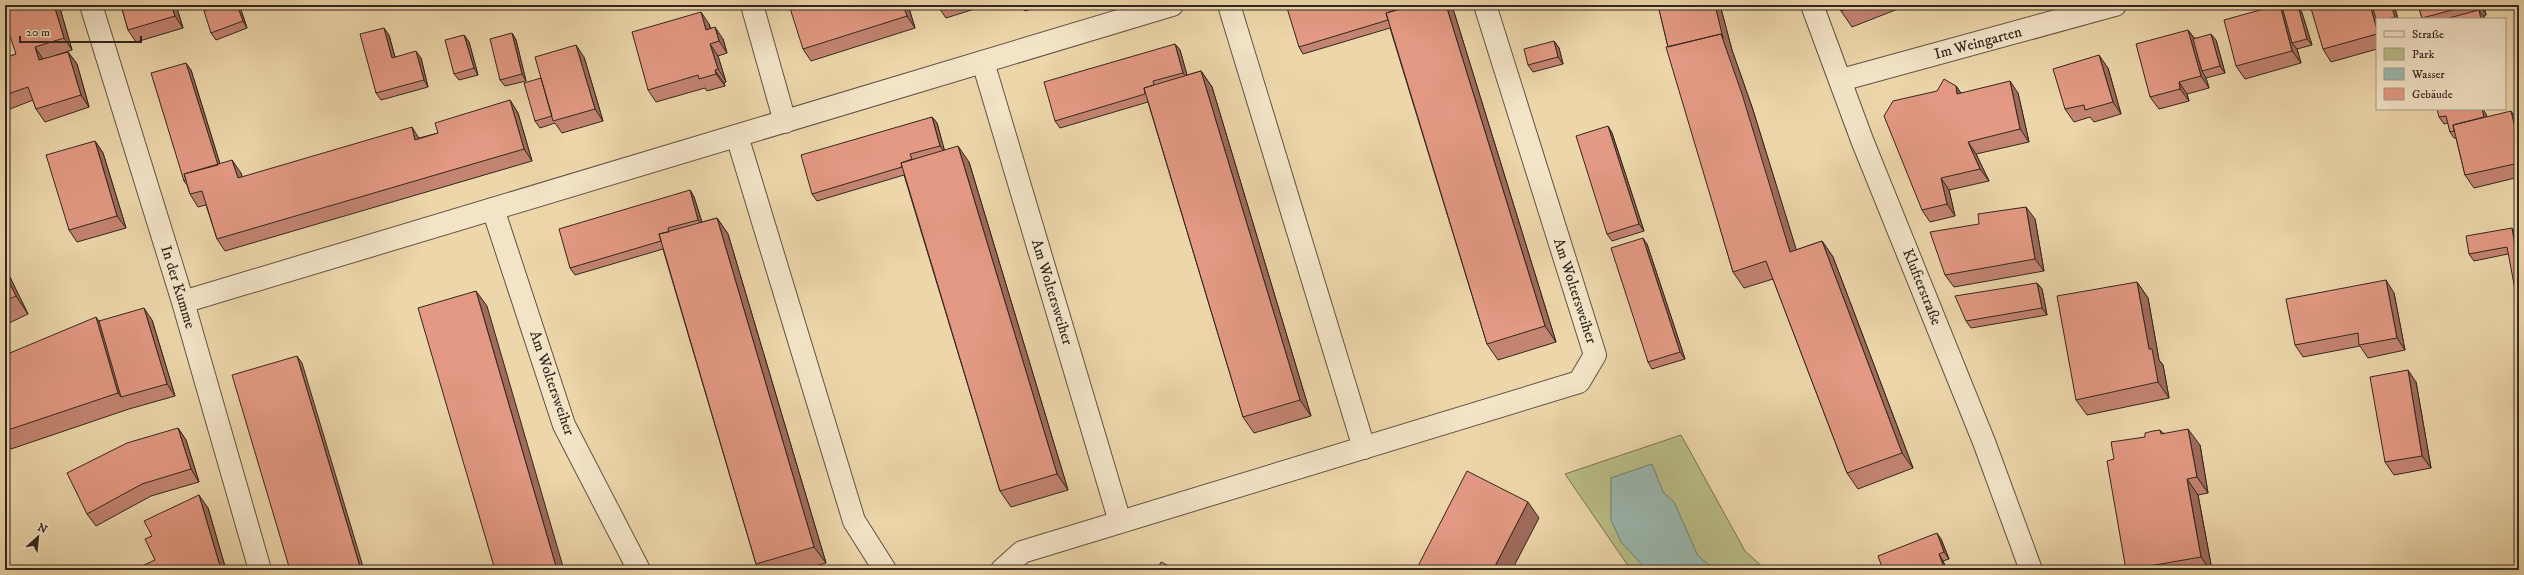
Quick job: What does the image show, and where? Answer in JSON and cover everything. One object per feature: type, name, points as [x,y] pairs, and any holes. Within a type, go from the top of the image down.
[{"type":"street","name":"In der Kumme","points":[[91,5],[183,302],[260,570]]},
{"type":"street","points":[[752,5],[785,122]]},
{"type":"street","points":[[183,302],[1172,5]]},
{"type":"street","points":[[1229,5],[1364,448]]},
{"type":"street","name":"Am Woltersweiher","points":[[1002,570],[1022,552],[1579,382],[1595,355],[1485,5]]},
{"type":"street","name":"Klufterstraße","points":[[1812,5],[1862,140],[1984,442],[2030,570]]},
{"type":"street","name":"Im Weingarten","points":[[1841,80],[2115,5]]},
{"type":"street","name":"Am Woltersweiher","points":[[983,62],[1120,522]]},
{"type":"street","points":[[737,136],[797,339],[854,521],[885,570]]},
{"type":"street","name":"Am Woltersweiher","points":[[493,209],[564,425],[638,570]]},
{"type":"green space","points":[[1681,435],[1745,551],[1766,570],[1631,570],[1565,474]]},
{"type":"water","points":[[1652,464],[1663,492],[1674,502],[1698,556],[1708,564],[1726,570],[1647,570],[1621,542],[1611,520],[1611,478]]},
{"type":"building","points":[[13,5],[54,5],[64,38],[35,47],[39,60],[68,52],[81,95],[36,109],[28,87],[5,95],[5,58],[16,54],[5,21],[5,7]]},
{"type":"building","points":[[121,5],[171,5],[175,16],[128,30]]},
{"type":"building","points":[[222,5],[237,5],[243,21],[211,33],[204,11]]},
{"type":"building","points":[[789,5],[903,5],[907,16],[803,49]]},
{"type":"building","points":[[1297,5],[1403,5],[1396,7],[1397,10],[1386,13],[1388,20],[1299,47],[1287,8]]},
{"type":"building","points":[[1413,5],[1446,5],[1545,326],[1487,344],[1386,13]]},
{"type":"building","points":[[1658,5],[1715,5],[1723,38],[1721,34],[1668,47]]},
{"type":"building","points":[[1839,5],[1857,5],[1841,11]]},
{"type":"building","points":[[2280,5],[2292,51],[2236,66],[2224,20]]},
{"type":"building","points":[[2310,5],[2370,5],[2376,26],[2376,34],[2323,49]]},
{"type":"building","points":[[2372,5],[2391,5],[2395,17],[2376,19]]},
{"type":"building","points":[[2418,5],[2471,5],[2422,18]]},
{"type":"building","points":[[2298,6],[2307,39],[2292,43],[2283,10]]},
{"type":"building","points":[[2479,10],[2481,18],[2449,18]]},
{"type":"building","points":[[701,12],[706,30],[715,27],[719,41],[710,44],[718,69],[715,70],[716,74],[699,79],[698,75],[648,90],[632,32]]},
{"type":"building","points":[[384,28],[392,58],[416,51],[424,80],[376,93],[360,34]]},
{"type":"building","points":[[2188,30],[2201,76],[2179,82],[2180,89],[2150,97],[2136,44]]},
{"type":"building","points":[[512,33],[522,74],[500,80],[490,39]]},
{"type":"building","points":[[1721,34],[1742,94],[1790,252],[1822,241],[1902,453],[1847,473],[1766,261],[1733,272],[1666,47]]},
{"type":"building","points":[[2211,34],[2220,66],[2202,71],[2193,39]]},
{"type":"building","points":[[464,35],[474,68],[454,74],[445,40]]},
{"type":"building","points":[[1554,41],[1558,57],[1528,65],[1524,49]]},
{"type":"building","points":[[1175,44],[1183,73],[1153,81],[1154,85],[1144,88],[1145,94],[1055,121],[1044,82]]},
{"type":"building","points":[[576,45],[595,109],[553,121],[535,57]]},
{"type":"building","points":[[2099,55],[2113,102],[2085,110],[2084,105],[2065,109],[2053,69]]},
{"type":"building","points":[[186,63],[218,165],[184,174],[186,180],[184,181],[151,73]]},
{"type":"building","points":[[1201,71],[1300,400],[1243,417],[1144,88]]},
{"type":"building","points":[[541,78],[552,116],[535,121],[524,83]]},
{"type":"building","points":[[1944,79],[1956,86],[1957,94],[2010,81],[2020,129],[1968,142],[1980,169],[1941,178],[1947,204],[1922,210],[1884,116],[1893,101],[1937,91]]},
{"type":"building","points":[[510,100],[524,149],[217,239],[202,191],[190,194],[184,174],[232,160],[238,178],[412,127],[415,140],[438,133],[435,123]]},
{"type":"building","points":[[2437,110],[2482,110],[2484,117],[2453,125],[2454,131],[2450,132],[2446,116],[2439,117]]},
{"type":"building","points":[[2511,111],[2519,144],[2519,163],[2465,175],[2453,125]]},
{"type":"building","points":[[932,117],[940,146],[910,154],[912,159],[901,163],[902,167],[812,194],[801,155]]},
{"type":"building","points":[[1608,126],[1639,224],[1607,234],[1576,136]]},
{"type":"building","points":[[95,141],[117,216],[69,230],[46,155]]},
{"type":"building","points":[[958,146],[1057,474],[1000,491],[901,163]]},
{"type":"building","points":[[690,190],[698,220],[668,228],[669,232],[659,234],[661,241],[570,268],[559,229]]},
{"type":"building","points":[[2026,207],[2035,259],[1945,275],[1930,232],[1979,224],[1978,214]]},
{"type":"building","points":[[717,218],[814,547],[756,564],[659,234]]},
{"type":"building","points":[[2512,228],[2515,246],[2519,245],[2519,311],[2507,247],[2469,254],[2466,236]]},
{"type":"building","points":[[1643,238],[1680,352],[1648,362],[1611,248]]},
{"type":"building","points":[[5,274],[16,296],[5,301]]},
{"type":"building","points":[[2386,280],[2397,338],[2359,345],[2358,333],[2295,345],[2286,299]]},
{"type":"building","points":[[2137,282],[2149,349],[2152,349],[2158,382],[2076,400],[2057,296]]},
{"type":"building","points":[[2037,283],[2042,308],[1966,321],[1955,296]]},
{"type":"building","points":[[476,291],[557,570],[495,570],[418,308]]},
{"type":"building","points":[[144,308],[167,384],[121,397],[99,321]]},
{"type":"building","points":[[96,317],[118,393],[5,431],[5,355]]},
{"type":"building","points":[[297,356],[361,570],[290,570],[232,375]]},
{"type":"building","points":[[2408,370],[2422,456],[2385,462],[2370,377]]},
{"type":"building","points":[[178,428],[191,469],[142,484],[87,514],[67,473],[127,443]]},
{"type":"building","points":[[2188,429],[2197,477],[2187,479],[2201,557],[2126,570],[2107,461],[2114,459],[2111,442],[2145,437],[2145,433],[2153,431],[2160,430],[2161,434]]},
{"type":"building","points":[[1467,471],[1528,502],[1493,570],[1416,570]]},
{"type":"building","points":[[199,495],[220,566],[211,570],[144,570],[142,566],[155,560],[145,539],[152,536],[144,521]]},
{"type":"building","points":[[1937,533],[1944,552],[1939,554],[1945,570],[1883,570],[1878,556]]},
{"type":"building","points":[[1161,562],[1177,570],[1157,570]]}]
